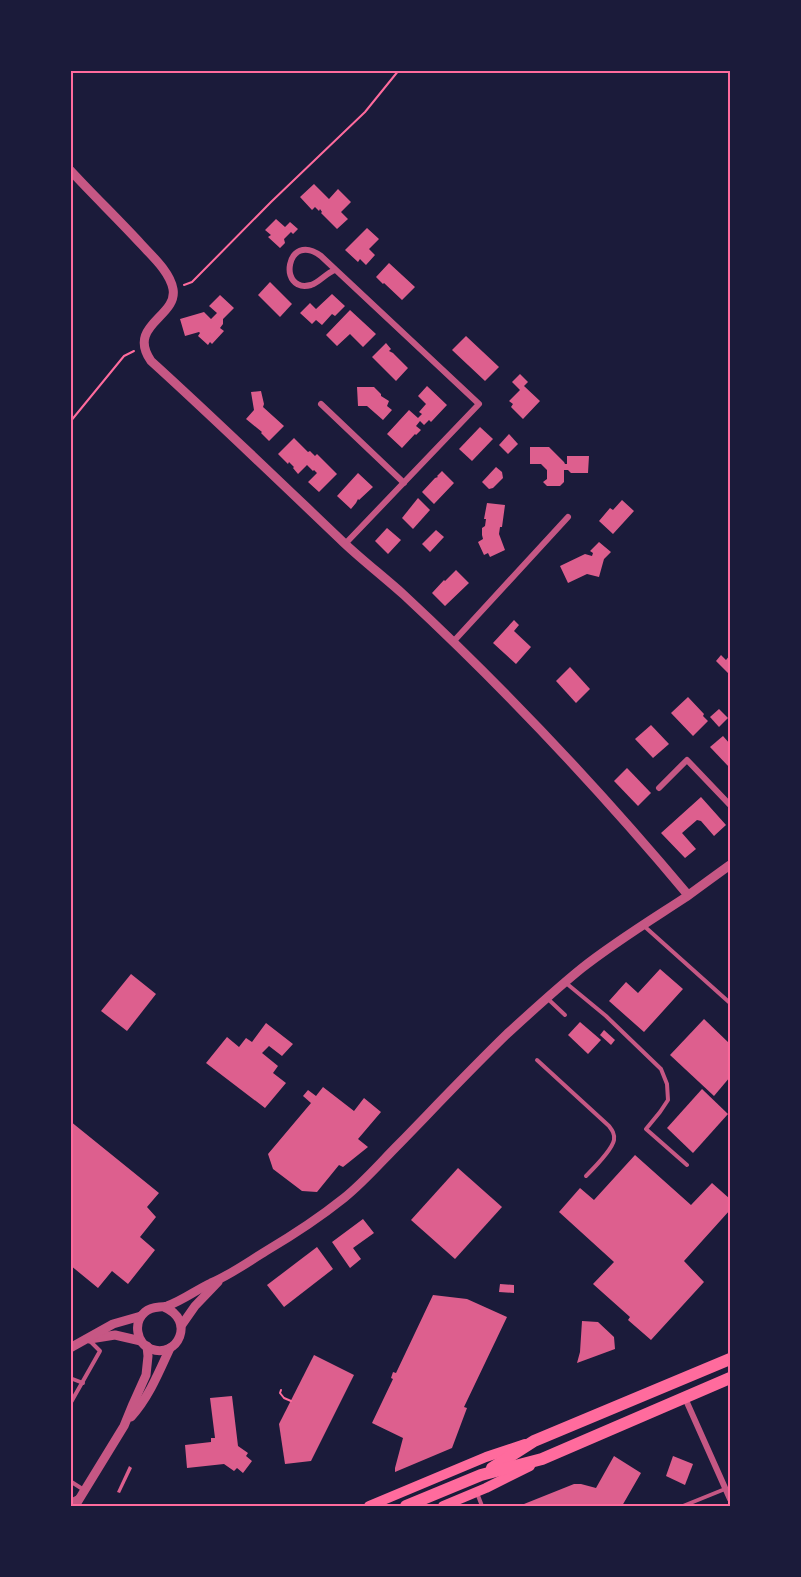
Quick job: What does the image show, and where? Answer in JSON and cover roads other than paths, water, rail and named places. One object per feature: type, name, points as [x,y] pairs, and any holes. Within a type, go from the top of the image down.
[{"type":"main road","points":[[369,1506],[486,1457],[534,1441],[730,1359]]},
{"type":"main road","points":[[443,1506],[542,1459],[730,1378]]},
{"type":"main road","points":[[406,1506],[481,1474],[534,1441]]},
{"type":"main road","points":[[481,1474],[542,1459]]},
{"type":"street","points":[[70,170],[156,260],[168,276],[173,296],[145,337],[143,347],[151,361],[345,544],[403,594],[453,642],[513,702],[628,825],[688,895]]},
{"type":"street","points":[[335,270],[318,282],[303,285],[294,282],[290,275],[289,262],[299,252],[314,251],[335,270],[479,404],[345,544]]},
{"type":"street","points":[[321,404],[404,483]]},
{"type":"street","points":[[453,642],[568,517]]},
{"type":"street","points":[[659,788],[687,760],[730,805]]},
{"type":"street","points":[[70,1348],[113,1324],[141,1316],[151,1308],[164,1307],[221,1279],[299,1231],[345,1197],[547,998],[610,947],[730,865]]},
{"type":"street","points":[[181,1326],[195,1306],[221,1279]]},
{"type":"street","points":[[124,1426],[139,1408],[170,1348],[179,1339],[180,1319],[176,1313],[164,1307]]},
{"type":"street","points":[[75,1506],[124,1426],[146,1375],[148,1356],[137,1328],[141,1316]]},
{"type":"street","points":[[87,1339],[116,1335],[131,1337],[156,1350],[170,1348]]},
{"type":"street","points":[[685,1398],[730,1499]]},
{"type":"lane","points":[[643,925],[730,1003]]},
{"type":"lane","points":[[565,983],[606,1016],[661,1069],[667,1084],[668,1100],[646,1129],[687,1166]]},
{"type":"lane","points":[[547,998],[565,1015]]},
{"type":"lane","points":[[537,1060],[613,1132],[611,1147],[586,1176]]},
{"type":"lane","points":[[70,1404],[100,1350],[87,1339]]},
{"type":"lane","points":[[70,1378],[83,1383]]},
{"type":"lane","points":[[70,1481],[83,1493],[70,1501]]},
{"type":"lane","points":[[683,1506],[726,1489]]},
{"type":"lane","points":[[476,1492],[482,1506]]}]
